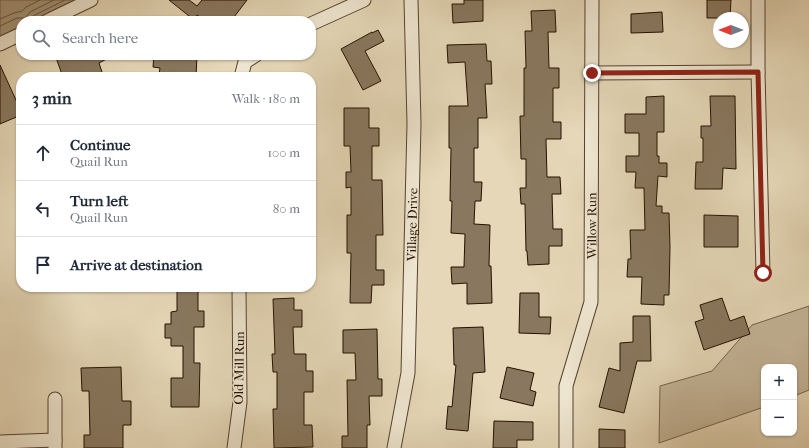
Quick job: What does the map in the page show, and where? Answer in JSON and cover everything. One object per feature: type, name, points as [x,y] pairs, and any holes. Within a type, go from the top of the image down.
[{"type":"street","points":[[57,16],[90,0]]},
{"type":"street","points":[[316,22],[364,0]]},
{"type":"street","name":"Village Drive","points":[[394,448],[408,373],[414,124],[411,0]]},
{"type":"street","name":"Willow Run","points":[[566,448],[566,386],[591,302],[592,0]]},
{"type":"street","points":[[758,0],[758,72],[763,273]]},
{"type":"street","points":[[0,44],[16,36]]},
{"type":"street","points":[[242,72],[245,62],[248,60]]},
{"type":"street","points":[[592,73],[758,72]]},
{"type":"street","name":"Old Mill Run","points":[[234,448],[240,402],[239,292]]},
{"type":"street","points":[[0,442],[55,444],[55,399]]},
{"type":"shaded area","points":[[809,306],[809,390],[797,395],[797,364],[761,364],[761,408],[659,443],[660,386],[712,371],[752,325]]},
{"type":"water","points":[[0,0],[74,0],[41,16],[16,16],[16,28],[0,36]]},
{"type":"building","points":[[169,0],[189,0],[197,6],[202,0],[247,0],[235,16],[189,16]]},
{"type":"building","points":[[464,0],[483,0],[483,21],[453,23],[452,4],[464,4]]},
{"type":"building","points":[[707,0],[731,0],[730,12],[713,12],[713,18],[707,18]]},
{"type":"building","points":[[555,10],[556,32],[548,32],[549,68],[559,68],[559,88],[553,88],[553,122],[561,122],[561,139],[546,139],[547,177],[560,177],[561,194],[552,194],[553,229],[562,229],[562,246],[549,246],[549,264],[528,265],[526,251],[525,204],[521,204],[520,188],[526,188],[526,159],[521,159],[520,116],[524,116],[524,68],[526,68],[525,31],[532,31],[531,11]]},
{"type":"building","points":[[662,12],[663,32],[631,33],[631,14]]},
{"type":"building","points":[[378,30],[384,41],[365,51],[381,81],[363,90],[341,49]]},
{"type":"building","points":[[486,44],[487,61],[491,61],[492,84],[485,84],[487,118],[478,118],[478,148],[474,148],[474,182],[482,182],[481,201],[475,201],[474,224],[490,225],[489,266],[491,266],[492,303],[467,304],[467,283],[452,284],[451,267],[464,267],[465,234],[451,233],[451,148],[449,148],[449,106],[468,106],[465,62],[448,63],[447,45]]},
{"type":"building","points":[[57,60],[105,60],[99,63],[102,72],[61,72]]},
{"type":"building","points":[[154,60],[197,60],[196,72],[159,72],[160,68],[153,67]]},
{"type":"building","points":[[0,65],[16,100],[16,117],[0,124]]},
{"type":"building","points":[[664,96],[664,132],[657,132],[657,156],[659,156],[659,163],[667,163],[667,177],[658,176],[656,206],[662,206],[662,213],[669,213],[669,295],[664,295],[664,305],[641,304],[642,277],[627,277],[628,259],[631,259],[630,230],[645,230],[644,188],[635,188],[636,172],[626,172],[626,156],[639,156],[639,133],[625,133],[625,114],[646,114],[646,97]]},
{"type":"building","points":[[710,96],[735,96],[736,169],[723,168],[722,189],[695,189],[696,162],[703,162],[703,138],[701,138],[701,126],[711,126]]},
{"type":"building","points":[[344,108],[369,108],[369,128],[379,128],[379,146],[372,146],[372,180],[382,180],[383,235],[376,235],[376,270],[384,270],[384,285],[372,285],[371,303],[350,303],[351,253],[347,253],[347,215],[351,215],[351,187],[346,188],[346,172],[351,172],[350,146],[344,146]]},
{"type":"building","points":[[704,215],[738,216],[738,247],[704,247]]},
{"type":"building","points":[[177,292],[198,292],[198,311],[204,311],[204,327],[194,327],[194,363],[200,363],[199,407],[171,407],[171,378],[183,378],[183,346],[171,346],[171,338],[165,338],[165,324],[171,324],[171,312],[177,311]]},
{"type":"building","points":[[520,293],[539,293],[539,317],[551,317],[550,334],[519,333]]},
{"type":"building","points":[[294,298],[294,310],[302,310],[302,327],[293,327],[294,354],[306,354],[306,371],[313,371],[313,392],[304,392],[304,425],[312,425],[313,447],[274,448],[273,409],[277,409],[277,372],[273,372],[272,354],[275,354],[273,299]]},
{"type":"building","points":[[722,298],[730,321],[744,316],[750,334],[704,350],[695,322],[704,319],[700,305]]},
{"type":"building","points":[[633,316],[650,316],[651,361],[637,361],[624,413],[599,407],[609,368],[620,371],[620,343],[633,342]]},
{"type":"building","points":[[483,327],[485,372],[473,373],[468,431],[446,429],[448,406],[452,407],[456,365],[454,365],[453,328]]},
{"type":"building","points":[[377,329],[378,379],[382,379],[382,396],[369,396],[370,425],[367,425],[367,448],[342,448],[342,436],[348,436],[347,380],[356,380],[355,353],[343,353],[343,330]]},
{"type":"building","points":[[121,367],[122,401],[131,401],[131,425],[123,425],[123,448],[84,448],[84,435],[90,435],[89,391],[82,391],[81,368]]},
{"type":"building","points":[[507,367],[534,373],[530,390],[536,392],[533,406],[500,398]]},
{"type":"building","points":[[494,421],[533,422],[533,440],[517,440],[517,448],[493,448]]},
{"type":"building","points":[[599,429],[625,430],[625,448],[599,448]]},
{"type":"route","points":[[592,73],[758,72],[763,273]]}]
